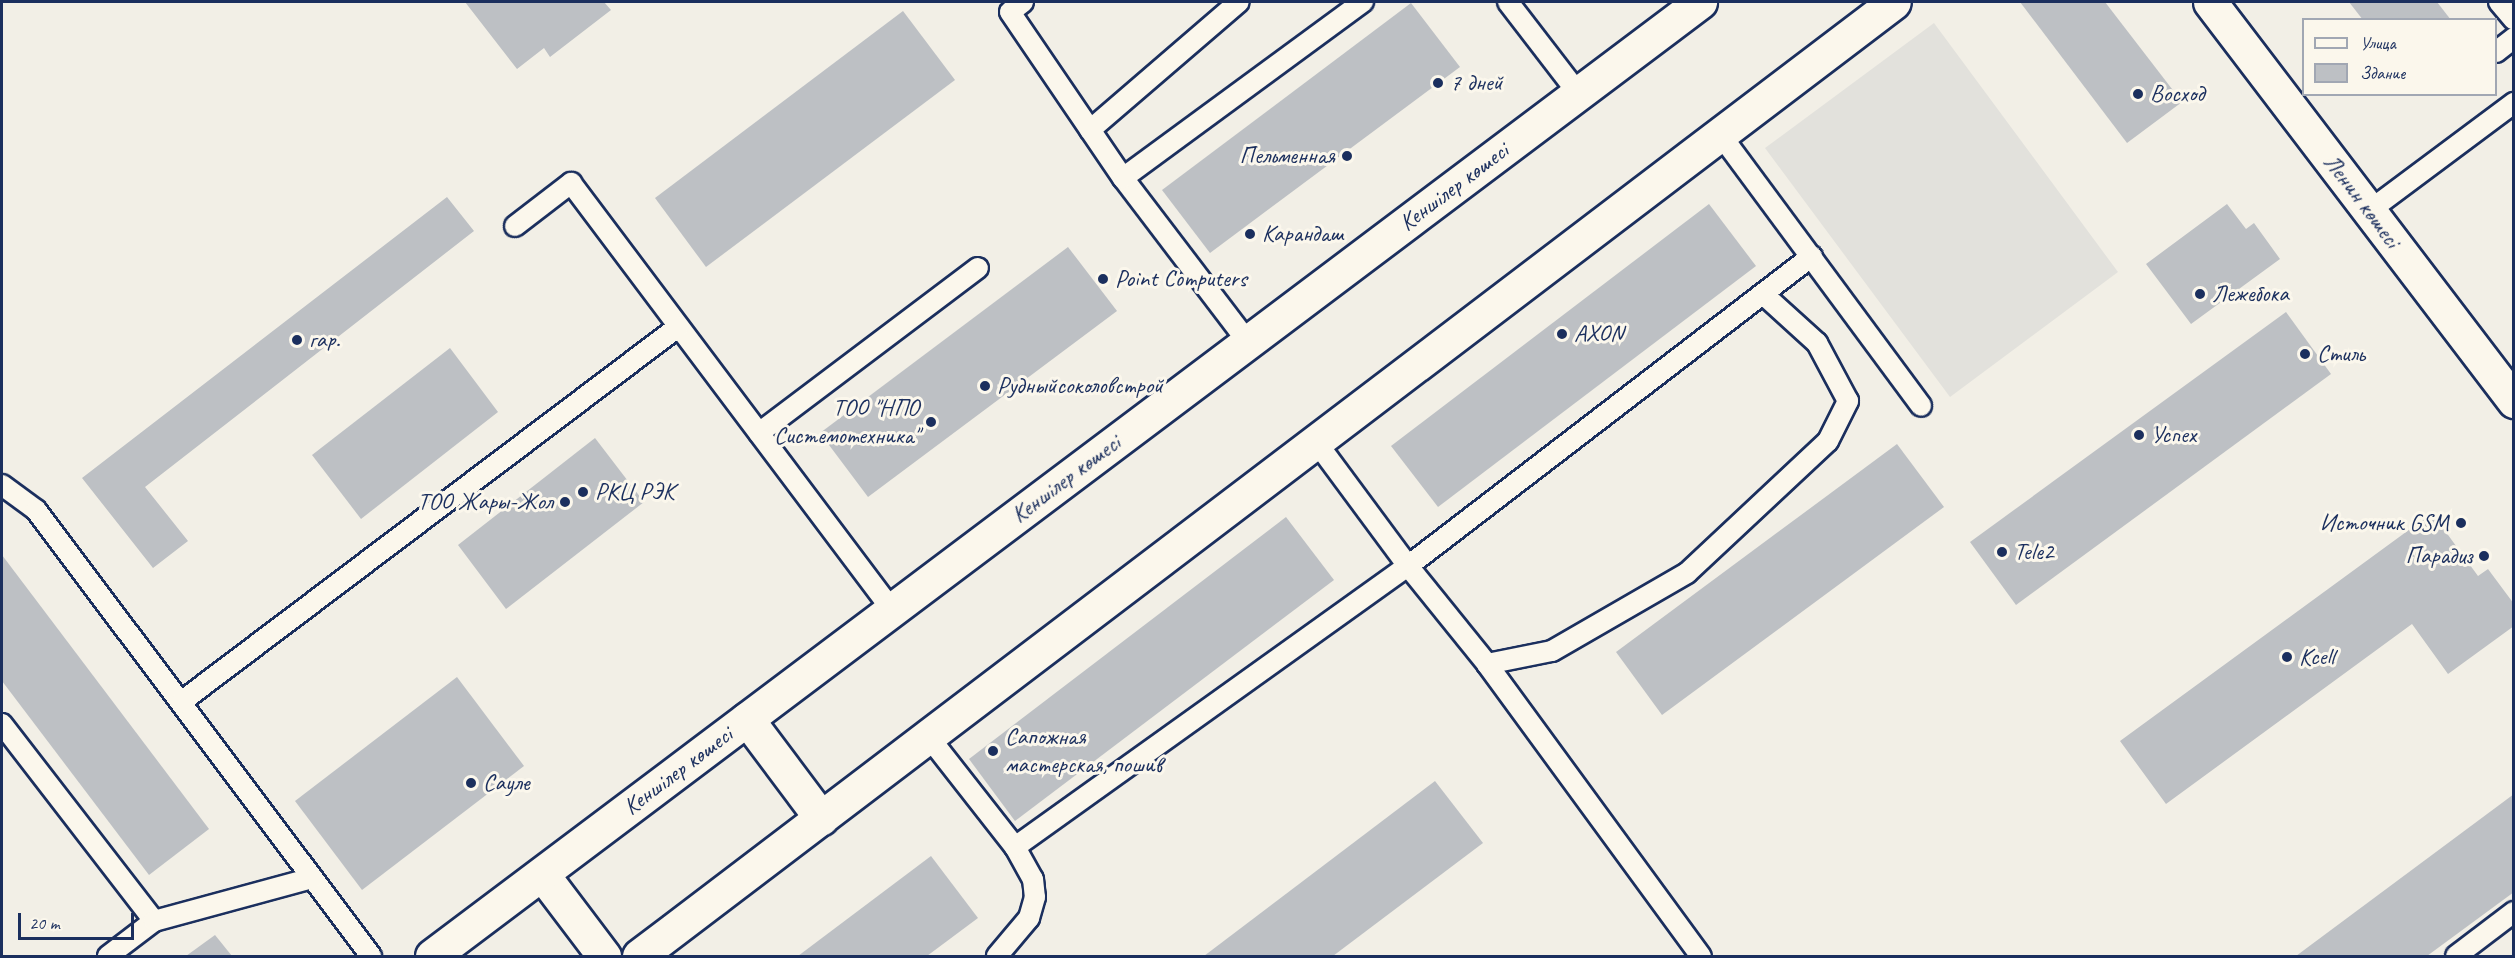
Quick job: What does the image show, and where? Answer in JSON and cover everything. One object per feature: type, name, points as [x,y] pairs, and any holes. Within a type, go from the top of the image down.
[{"type":"street","name":"Кеншілер көшесі","points":[[432,957],[1700,2]]},
{"type":"street","points":[[639,957],[1894,2]]},
{"type":"street","name":"Ленин көшесі","points":[[2210,2],[2514,401]]},
{"type":"street","points":[[747,719],[821,818]]},
{"type":"street","points":[[542,874],[604,957]]},
{"type":"lane","points":[[1023,2],[1010,12],[1123,178],[1248,342]]},
{"type":"lane","points":[[1090,130],[1239,2]]},
{"type":"lane","points":[[1123,178],[1363,2]]},
{"type":"lane","points":[[1508,2],[1578,93]]},
{"type":"lane","points":[[2499,2],[2514,20]]},
{"type":"lane","points":[[2497,51],[2514,38]]},
{"type":"lane","points":[[2369,211],[2514,103]]},
{"type":"lane","points":[[1720,134],[1921,406]]},
{"type":"lane","points":[[515,226],[571,183],[892,610]]},
{"type":"lane","points":[[1015,847],[1408,567],[1812,256]]},
{"type":"lane","points":[[759,433],[978,268]]},
{"type":"lane","points":[[1487,664],[1552,651],[1687,573],[1828,441],[1848,401],[1816,343],[1764,294]]},
{"type":"lane","points":[[181,702],[678,327]]},
{"type":"lane","points":[[1317,443],[1408,567],[1487,664],[1701,957]]},
{"type":"lane","points":[[2,485],[36,510],[371,957]]},
{"type":"lane","points":[[2,724],[154,921]]},
{"type":"lane","points":[[928,736],[1015,847],[1033,879],[1035,897],[1029,918],[998,957]]},
{"type":"lane","points":[[108,957],[154,921],[312,878]]},
{"type":"lane","points":[[2456,957],[2514,912]]},
{"type":"shaded area","points":[[1934,23],[2118,272],[1950,397],[1765,148]]},
{"type":"building","points":[[465,2],[604,2],[611,10],[550,57],[544,48],[517,69]]},
{"type":"building","points":[[2020,2],[2105,2],[2182,102],[2127,143]]},
{"type":"building","points":[[2349,2],[2437,2],[2449,18],[2361,18]]},
{"type":"building","points":[[1411,3],[1460,67],[1210,253],[1162,190]]},
{"type":"building","points":[[903,11],[955,80],[706,267],[655,198]]},
{"type":"building","name":"гар.","points":[[447,197],[474,231],[145,487],[188,541],[153,568],[82,478]]},
{"type":"building","points":[[1709,204],[1756,266],[1438,507],[1391,446]]},
{"type":"building","name":"Лежебока","points":[[2227,204],[2246,229],[2254,223],[2280,259],[2191,324],[2146,264]]},
{"type":"building","points":[[1068,247],[1117,311],[868,497],[820,433]]},
{"type":"building","points":[[2286,312],[2331,374],[2016,605],[1970,542]]},
{"type":"building","name":"гар.","points":[[450,348],[498,412],[361,519],[312,455]]},
{"type":"building","points":[[595,438],[644,502],[506,609],[458,545]]},
{"type":"building","points":[[1897,444],[1944,507],[1662,715],[1616,652]]},
{"type":"building","points":[[2432,513],[2478,576],[2488,569],[2514,604],[2514,626],[2448,674],[2412,624],[2166,804],[2120,741]]},
{"type":"building","points":[[1286,517],[1334,580],[1015,821],[969,759]]},
{"type":"building","points":[[2,555],[209,829],[149,875],[2,681]]},
{"type":"building","points":[[457,677],[524,766],[362,890],[295,801]]},
{"type":"building","points":[[1435,781],[1483,843],[1333,956],[1204,956]]},
{"type":"building","points":[[2514,794],[2514,892],[2427,956],[2296,956]]},
{"type":"building","points":[[931,856],[978,918],[927,956],[798,956]]},
{"type":"building","points":[[215,935],[232,956],[186,956]]},
{"type":"place","name":"7 дней","points":[[1438,83]]},
{"type":"place","name":"Восход","points":[[2138,94]]},
{"type":"place","name":"Пельменная","points":[[1347,156]]},
{"type":"place","name":"Карандаш","points":[[1250,234]]},
{"type":"place","name":"Point Computers","points":[[1103,279]]},
{"type":"place","name":"Лежебока","points":[[2200,294]]},
{"type":"place","name":"AXON","points":[[1562,334]]},
{"type":"place","name":"гар.","points":[[297,340]]},
{"type":"place","name":"Стиль","points":[[2305,354]]},
{"type":"place","name":"Рудныйсоколовстрой","points":[[985,386]]},
{"type":"place","name":"ТОО \"НПО Системотехника\"","points":[[931,422]]},
{"type":"place","name":"Успех","points":[[2139,435]]},
{"type":"place","name":"РКЦ РЭК","points":[[583,492]]},
{"type":"place","name":"ТОО Жары-Жол","points":[[565,502]]},
{"type":"place","name":"Источник GSM","points":[[2461,523]]},
{"type":"place","name":"Tele2","points":[[2002,552]]},
{"type":"place","name":"Парадиз","points":[[2484,556]]},
{"type":"place","name":"Kcell","points":[[2287,657]]},
{"type":"place","name":"Сапожная мастерская, пошив","points":[[993,751]]},
{"type":"place","name":"Сауле","points":[[471,783]]}]
